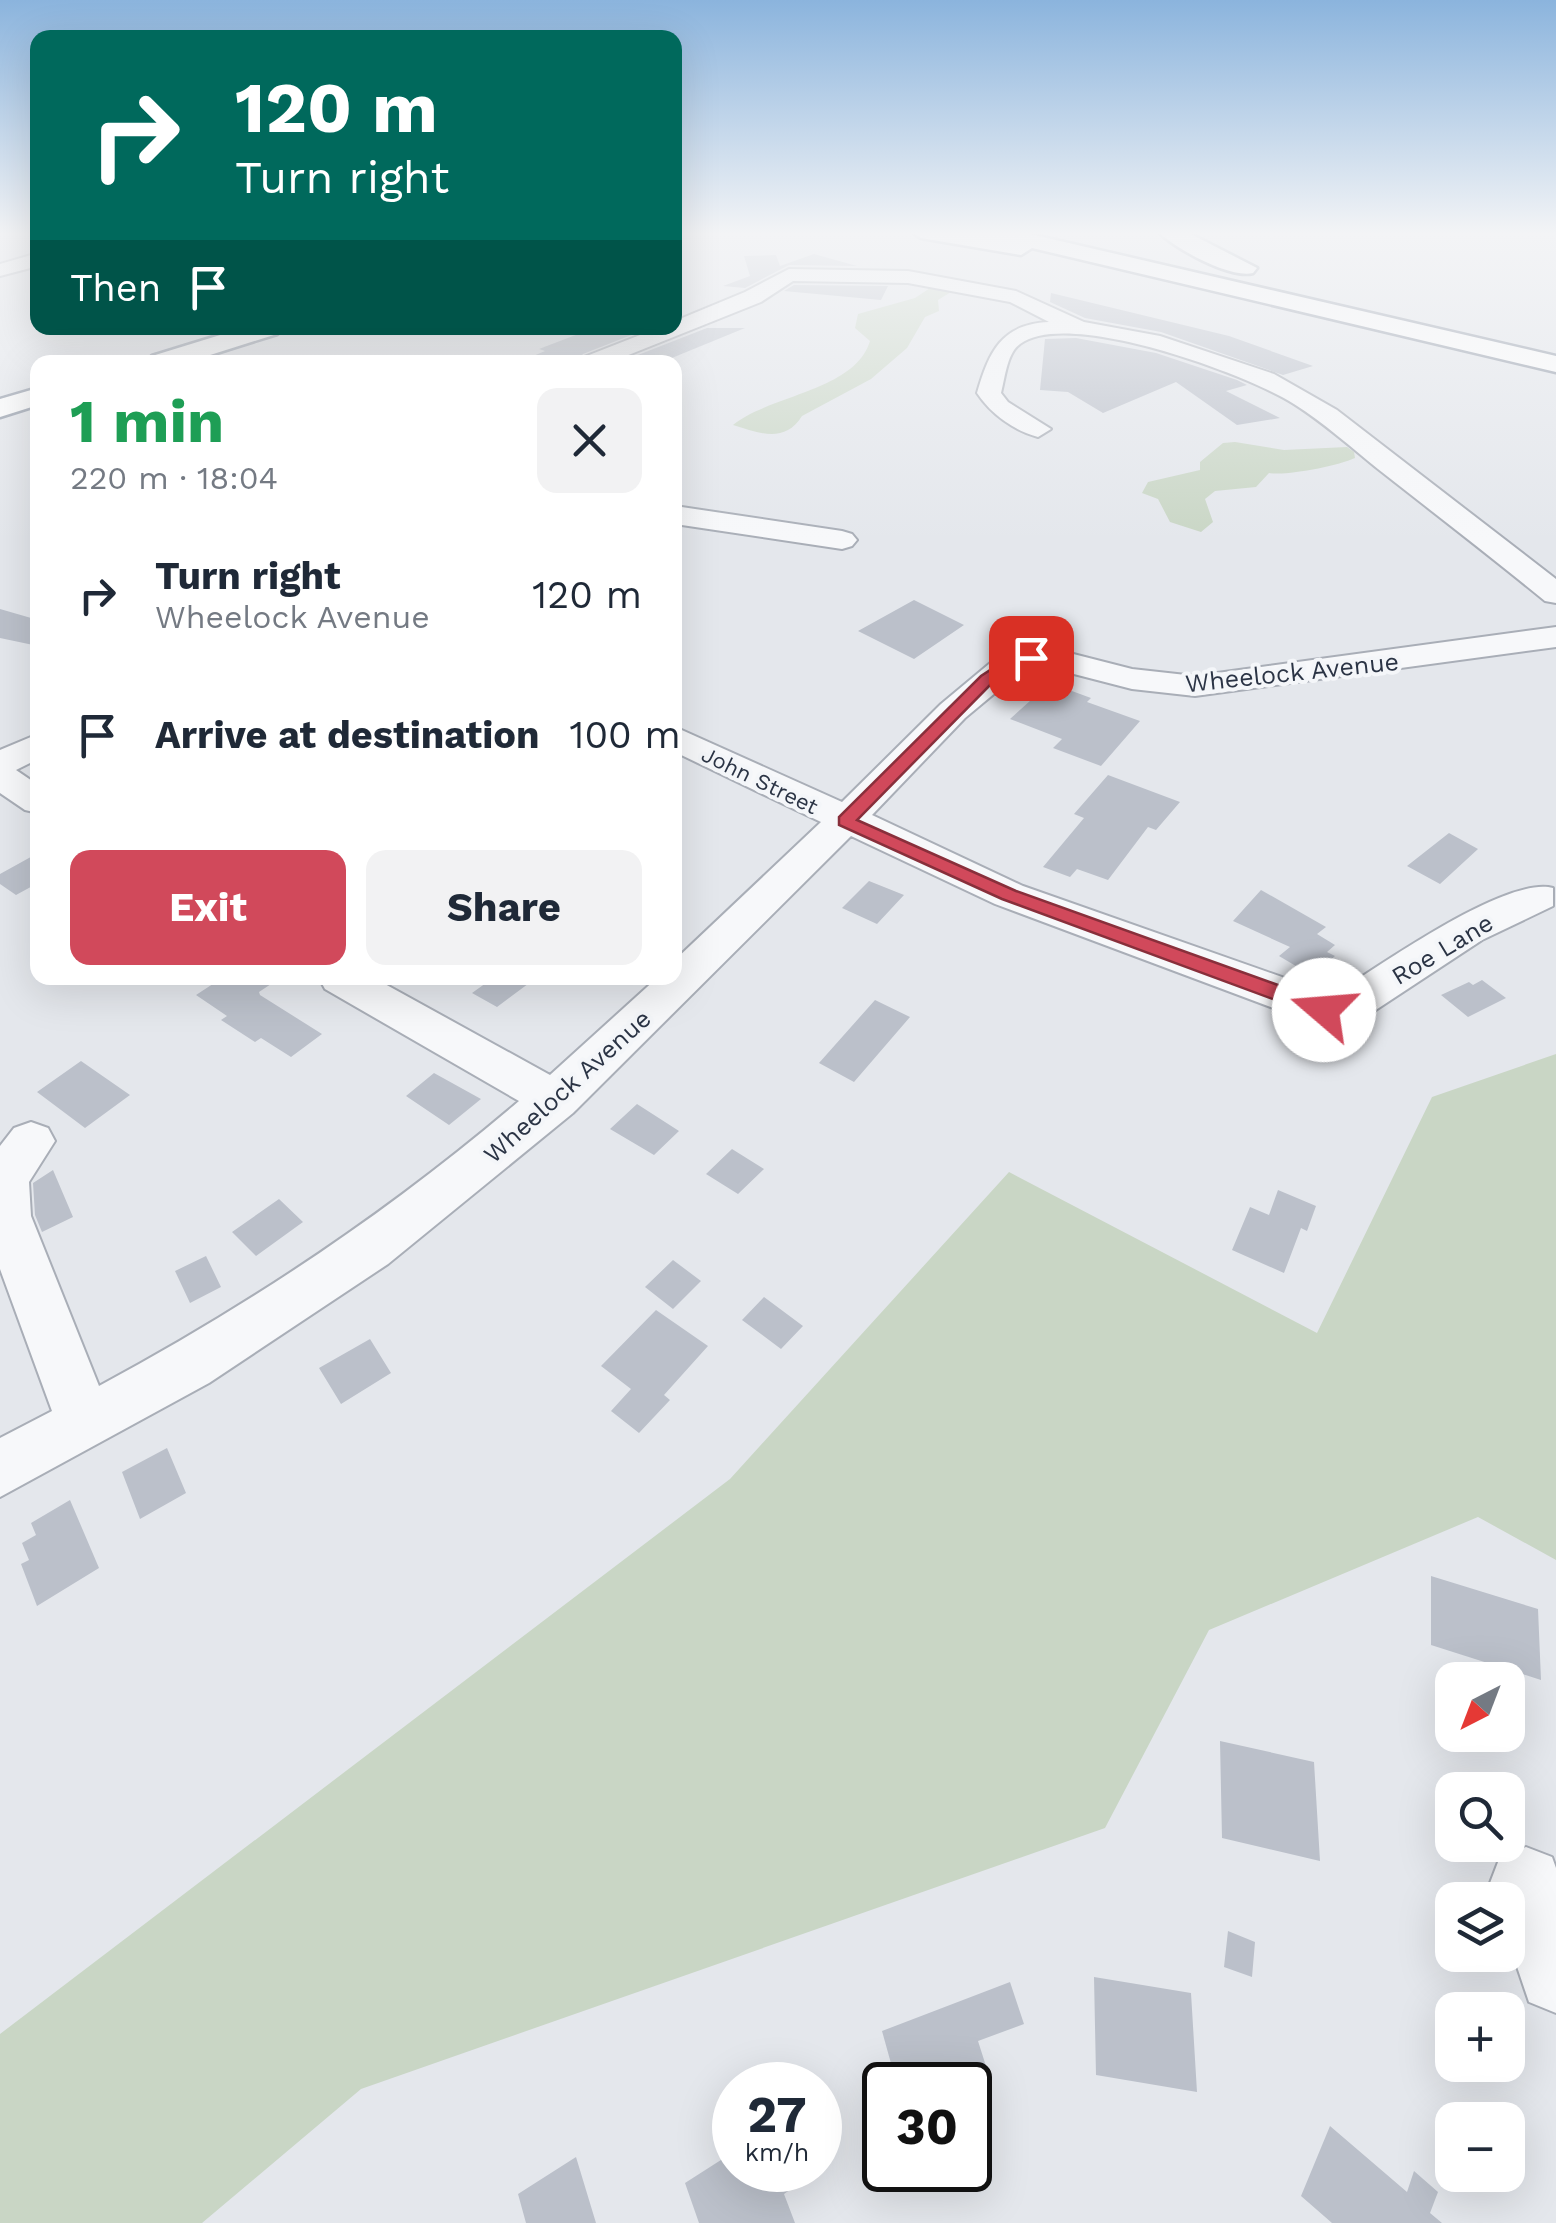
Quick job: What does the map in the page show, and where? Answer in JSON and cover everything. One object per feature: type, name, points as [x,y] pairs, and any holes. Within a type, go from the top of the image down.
[{"type":"highway","points":[[160,355],[222,335]]},
{"type":"highway","points":[[184,355],[246,335]]},
{"type":"highway","points":[[1427,335],[1556,364]]},
{"type":"highway","points":[[1499,335],[1556,347]]},
{"type":"highway","points":[[0,412],[30,399]]},
{"type":"highway","points":[[0,412],[30,405]]},
{"type":"street","points":[[609,355],[658,335]]},
{"type":"street","points":[[1022,335],[1012,338],[990,393],[992,401],[1038,429]]},
{"type":"street","points":[[1112,335],[1189,352],[1291,392],[1556,594]]},
{"type":"street","points":[[682,516],[842,540]]},
{"type":"street","name":"Wheelock Avenue","points":[[682,979],[976,690],[1018,661],[1051,657],[1132,679],[1196,686],[1556,637]]},
{"type":"street","name":"John Street","points":[[682,741],[846,821]]},
{"type":"street","points":[[0,764],[30,749]]},
{"type":"street","points":[[0,776],[30,797]]},
{"type":"street","name":"Roe Lane","points":[[846,821],[1009,895],[1304,1004],[1340,1012],[1468,930],[1540,896]]},
{"type":"street","points":[[352,985],[556,1100]]},
{"type":"street","name":"Wheelock Avenue","points":[[0,1469],[236,1338],[332,1276],[497,1151],[676,985]]},
{"type":"street","points":[[31,1142],[4,1179],[6,1216],[85,1424]]},
{"type":"street","points":[[1526,1883],[1556,1975]]},
{"type":"green space","points":[[863,335],[915,335],[907,348],[871,379],[802,416],[788,430],[772,434],[733,425],[767,406],[830,382],[861,358],[870,341]]},
{"type":"green space","points":[[1223,443],[1284,450],[1347,447],[1355,458],[1312,470],[1269,473],[1256,487],[1215,491],[1205,499],[1213,522],[1201,532],[1170,522],[1158,499],[1142,493],[1148,482],[1200,470],[1200,462]]},
{"type":"green space","points":[[1556,1054],[1556,1560],[1478,1517],[1209,1630],[1105,1828],[361,2089],[202,2223],[0,2223],[0,2034],[730,1479],[1009,1172],[1317,1333],[1432,1097]]},
{"type":"building","points":[[576,335],[631,335],[582,355],[536,355],[545,351],[539,349]]},
{"type":"building","points":[[690,335],[729,335],[679,355],[638,355]]},
{"type":"building","points":[[1169,335],[1224,335],[1313,366],[1283,375]]},
{"type":"building","points":[[1076,338],[1156,353],[1237,380],[1247,385],[1226,391],[1280,418],[1237,425],[1176,382],[1103,413],[1068,392],[1040,390],[1045,339]]},
{"type":"building","points":[[914,600],[964,625],[914,659],[858,631]]},
{"type":"building","points":[[0,609],[30,618],[30,644],[0,638]]},
{"type":"building","points":[[1050,683],[1091,698],[1087,702],[1140,721],[1101,766],[1053,748],[1062,739],[1010,719]]},
{"type":"building","points":[[1108,775],[1180,802],[1156,830],[1148,827],[1108,880],[1077,869],[1070,877],[1043,867],[1084,818],[1074,814]]},
{"type":"building","points":[[1449,833],[1478,849],[1440,884],[1407,866]]},
{"type":"building","points":[[30,857],[30,887],[16,895],[0,884],[0,874]]},
{"type":"building","points":[[869,881],[904,895],[877,924],[842,908]]},
{"type":"building","points":[[1261,890],[1326,927],[1317,934],[1335,945],[1327,952],[1335,956],[1311,975],[1279,956],[1290,947],[1233,921]]},
{"type":"building","points":[[1482,980],[1506,998],[1468,1017],[1441,995],[1469,982],[1473,985]]},
{"type":"building","points":[[211,985],[270,985],[260,995],[322,1034],[291,1057],[261,1038],[255,1042],[221,1020],[227,1016],[196,995]]},
{"type":"building","points":[[483,985],[527,985],[497,1007],[472,993]]},
{"type":"building","points":[[875,1000],[910,1017],[854,1082],[819,1063]]},
{"type":"building","points":[[81,1061],[130,1095],[85,1128],[37,1092]]},
{"type":"building","points":[[434,1073],[481,1099],[449,1125],[406,1096]]},
{"type":"building","points":[[637,1104],[679,1131],[654,1155],[610,1129]]},
{"type":"building","points":[[732,1149],[764,1169],[738,1194],[706,1174]]},
{"type":"building","points":[[53,1170],[73,1217],[42,1232],[35,1215],[33,1183]]},
{"type":"building","points":[[1278,1190],[1316,1206],[1307,1231],[1301,1228],[1284,1273],[1232,1250],[1250,1207],[1269,1215]]},
{"type":"building","points":[[279,1199],[303,1222],[256,1256],[232,1232]]},
{"type":"building","points":[[206,1256],[221,1287],[190,1303],[175,1271]]},
{"type":"building","points":[[673,1260],[701,1281],[673,1309],[645,1287]]},
{"type":"building","points":[[764,1297],[803,1326],[781,1349],[742,1320]]},
{"type":"building","points":[[656,1310],[708,1346],[664,1395],[670,1400],[639,1433],[611,1411],[631,1389],[601,1366]]},
{"type":"building","points":[[370,1339],[391,1373],[341,1404],[319,1368]]},
{"type":"building","points":[[167,1448],[186,1493],[140,1519],[122,1472]]},
{"type":"building","points":[[70,1500],[99,1568],[37,1606],[21,1564],[29,1560],[22,1543],[36,1535],[31,1523]]},
{"type":"building","points":[[1431,1576],[1538,1609],[1541,1680],[1525,1675],[1525,1662],[1484,1662],[1431,1645]]},
{"type":"building","points":[[1220,1741],[1314,1762],[1320,1861],[1222,1838]]},
{"type":"building","points":[[1228,1931],[1255,1942],[1252,1977],[1224,1967]]},
{"type":"building","points":[[1094,1977],[1191,1993],[1197,2092],[1096,2075]]},
{"type":"building","points":[[1010,1982],[1024,2024],[978,2041],[985,2062],[891,2062],[882,2031]]},
{"type":"building","points":[[1330,2126],[1407,2192],[1414,2171],[1438,2192],[1430,2213],[1442,2223],[1332,2223],[1301,2196]]},
{"type":"building","points":[[576,2157],[596,2223],[526,2223],[518,2194]]},
{"type":"building","points":[[712,2166],[712,2192],[787,2192],[784,2194],[795,2223],[699,2223],[685,2183]]},
{"type":"route","points":[[1031,658],[1006,666],[987,680],[846,821],[1009,895],[1324,1010]]}]
